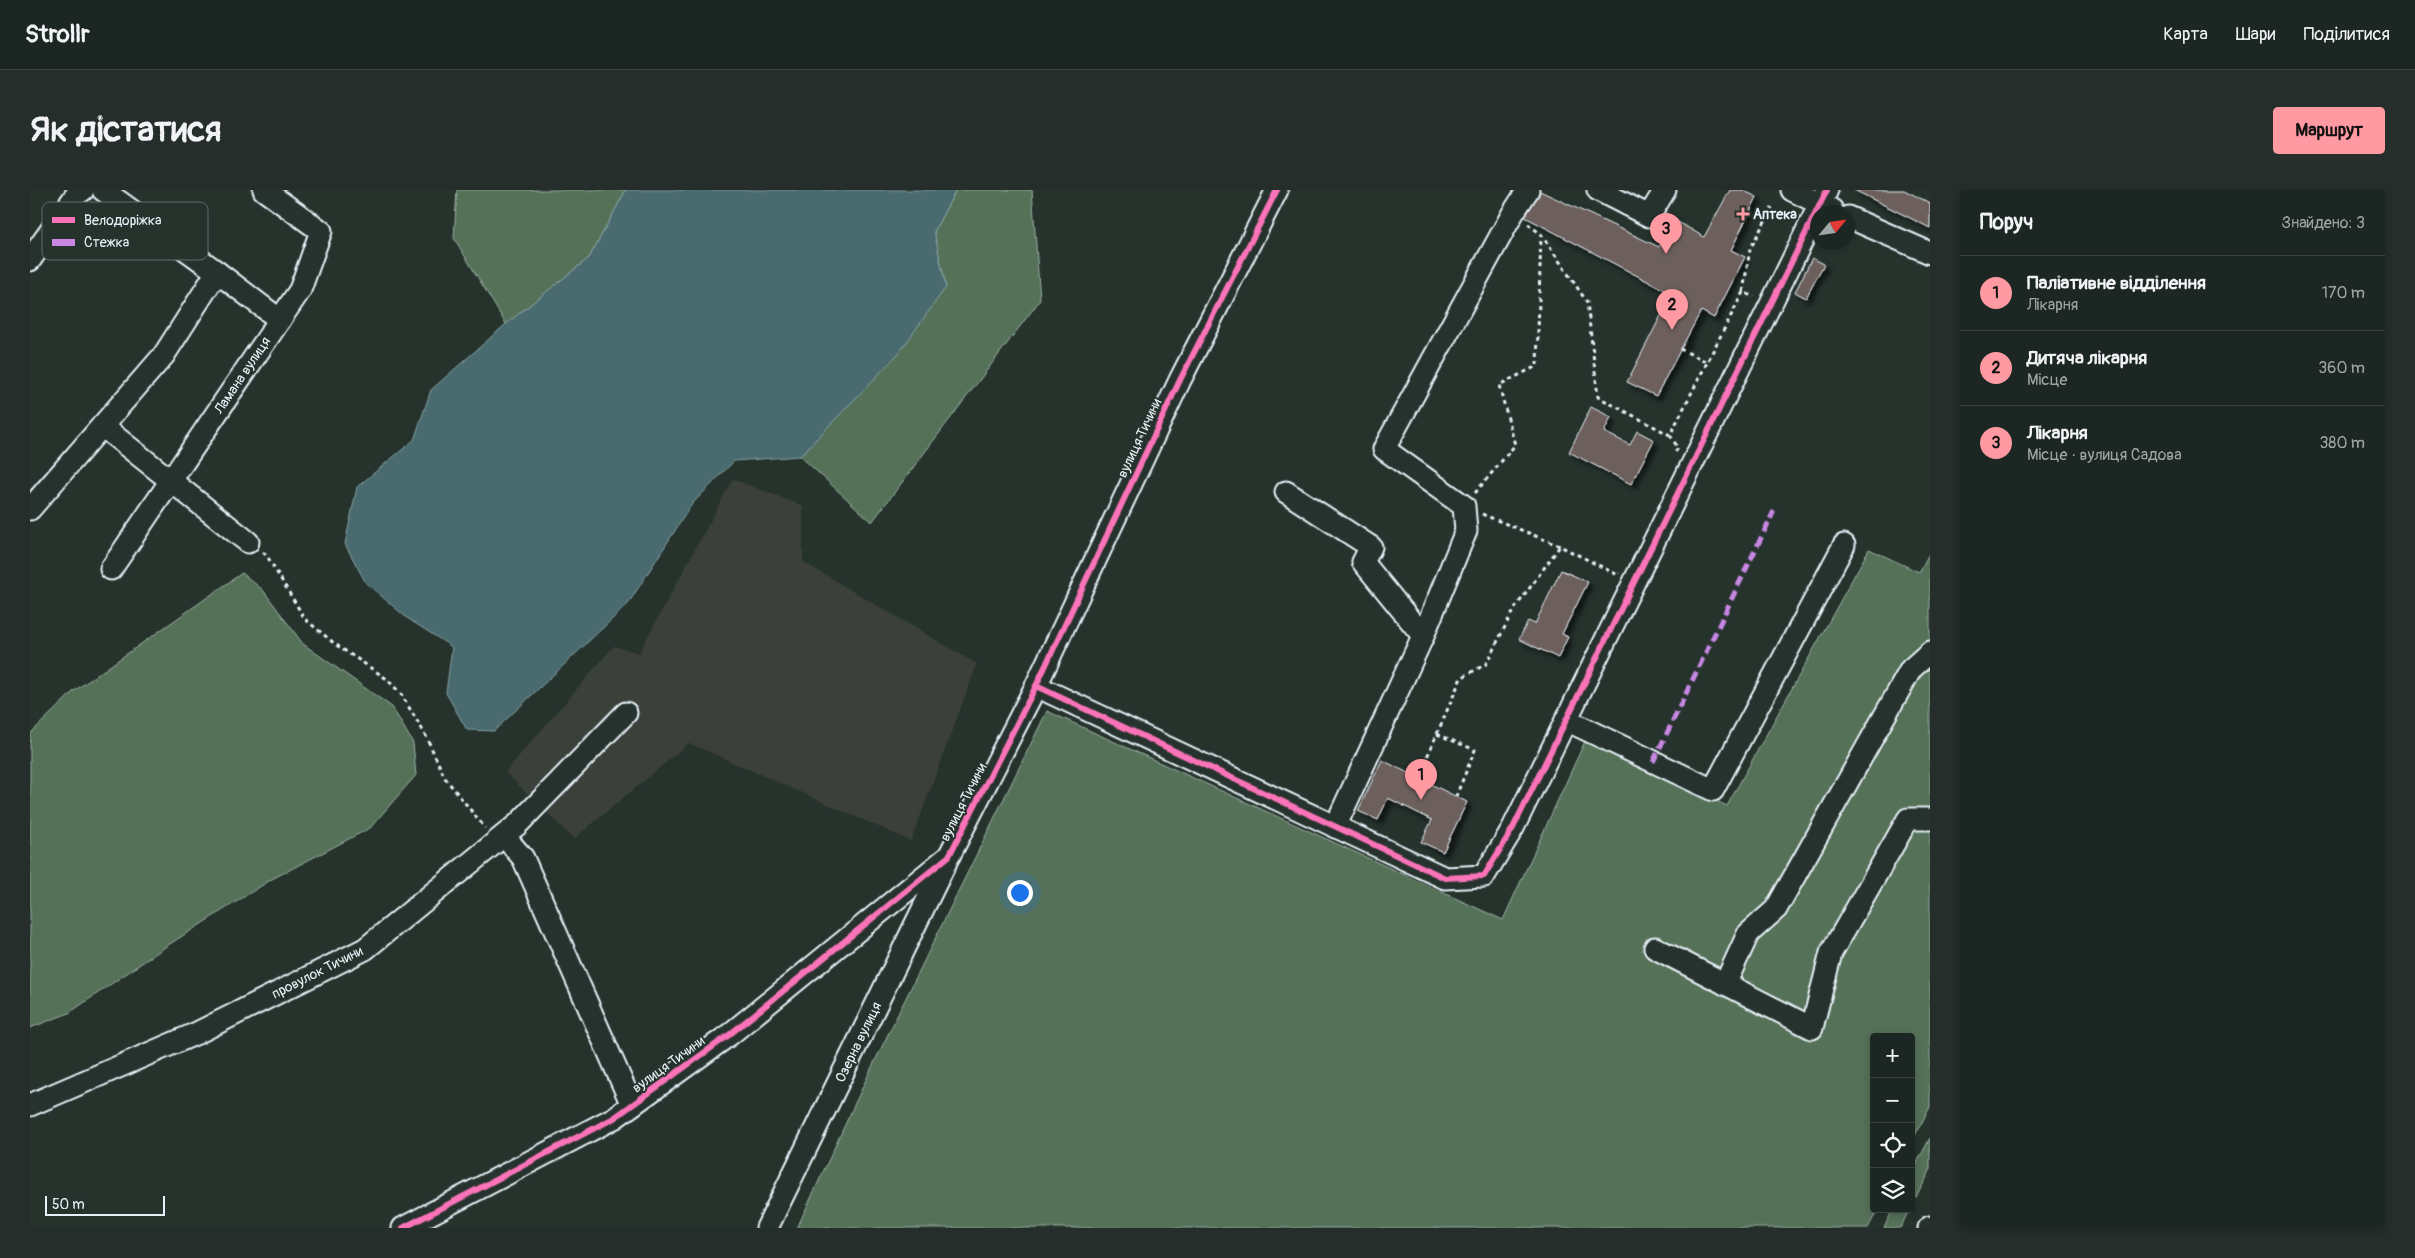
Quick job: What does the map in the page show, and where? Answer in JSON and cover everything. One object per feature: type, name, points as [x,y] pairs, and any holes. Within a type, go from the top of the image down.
[{"type":"street","points":[[71,202],[83,190]]},
{"type":"street","points":[[103,190],[120,202]]},
{"type":"street","name":"Ламана вулиця","points":[[111,569],[300,290],[320,231],[264,190]]},
{"type":"street","name":"вулиця Тичини","points":[[403,1228],[614,1118],[729,1035],[949,856],[1036,686],[1180,380],[1277,190]]},
{"type":"street","points":[[1335,827],[1423,636],[1466,531],[1464,506],[1384,449],[1513,213],[1528,190]]},
{"type":"street","points":[[1598,190],[1649,216],[1665,190]]},
{"type":"street","points":[[1036,686],[1445,878],[1484,876],[1513,828],[1771,304],[1828,202],[1792,190]]},
{"type":"street","points":[[1855,220],[1930,253]]},
{"type":"street","points":[[30,260],[42,243]]},
{"type":"street","points":[[200,260],[280,320]]},
{"type":"street","points":[[30,509],[164,355],[217,272]]},
{"type":"street","points":[[102,426],[248,542]]},
{"type":"street","points":[[1286,492],[1371,547],[1363,562],[1423,636]]},
{"type":"street","points":[[1566,720],[1713,790],[1844,546]]},
{"type":"street","points":[[1725,984],[1748,934],[1776,909],[1911,669],[1930,652]]},
{"type":"street","name":"провулок Тичини","points":[[30,1105],[197,1033],[365,948],[518,824],[626,713]]},
{"type":"street","points":[[1655,948],[1812,1028],[1831,953],[1908,819],[1930,820]]},
{"type":"street","points":[[504,836],[523,858],[632,1105]]},
{"type":"street","name":"Озерна вулиця","points":[[767,1228],[949,856]]},
{"type":"path","points":[[1670,435],[1743,292],[1750,249],[1772,208]]},
{"type":"path","points":[[1513,213],[1541,234],[1587,302],[1598,397],[1670,435],[1678,448],[1674,456]]},
{"type":"path","points":[[1541,234],[1537,366],[1499,385],[1514,445],[1464,506],[1560,546],[1618,575],[1622,566]]},
{"type":"path","points":[[1743,292],[1771,304]]},
{"type":"path","points":[[1680,349],[1708,362]]},
{"type":"path","points":[[248,542],[267,556],[305,619],[335,644],[387,679],[402,694],[426,736],[445,778],[484,828],[504,836]]},
{"type":"path","points":[[1418,778],[1460,678],[1486,664],[1513,611],[1560,546]]},
{"type":"path","points":[[1437,734],[1475,750],[1456,796]]},
{"type":"shaded area","points":[[733,479],[803,506],[803,562],[977,664],[911,841],[689,743],[574,839],[505,772],[614,646],[639,653]]},
{"type":"green space","points":[[457,190],[626,190],[589,258],[506,324],[454,238]]},
{"type":"green space","points":[[956,190],[1032,190],[1040,300],[872,522],[800,456],[845,408],[946,287],[934,231]]},
{"type":"green space","points":[[1869,549],[1919,572],[1930,552],[1930,1107],[1915,1135],[1915,1033],[1870,1033],[1870,1213],[1876,1213],[1868,1228],[797,1228],[871,1069],[1047,711],[1503,920],[1586,739],[1727,806]]},
{"type":"green space","points":[[242,573],[263,590],[303,644],[392,707],[413,743],[416,775],[370,828],[272,879],[165,947],[69,1013],[30,1028],[30,734],[74,691]]},
{"type":"green space","points":[[1930,1138],[1930,1171],[1915,1199],[1915,1168]]},
{"type":"green space","points":[[1891,1213],[1908,1213],[1900,1228],[1884,1228]]},
{"type":"water","points":[[626,190],[956,190],[934,231],[946,287],[899,353],[800,456],[734,461],[692,504],[628,604],[494,731],[467,730],[446,693],[452,647],[407,618],[366,583],[345,544],[357,487],[414,440],[431,390],[506,324],[589,258]]},
{"type":"building","points":[[1730,190],[1742,190],[1757,197],[1731,250],[1745,257],[1714,318],[1701,311],[1656,396],[1627,382],[1672,294],[1525,217],[1540,191],[1659,247],[1673,219],[1704,237]]},
{"type":"building","points":[[1854,190],[1904,190],[1930,203],[1930,228]]},
{"type":"building","points":[[1812,258],[1824,264],[1806,298],[1795,292]]},
{"type":"building","points":[[1591,407],[1611,417],[1604,432],[1630,445],[1637,431],[1654,440],[1631,484],[1569,452]]},
{"type":"building","points":[[1561,570],[1588,582],[1562,634],[1568,637],[1558,658],[1519,639],[1528,621],[1535,624]]},
{"type":"building","points":[[1382,760],[1467,802],[1443,852],[1421,842],[1432,820],[1388,798],[1378,820],[1358,811]]},
{"type":"marked path","points":[[1653,762],[1774,511]]},
{"type":"cycle path","points":[[403,1228],[614,1118],[729,1035],[949,856],[1036,686],[1180,380],[1277,190]]},
{"type":"cycle path","points":[[1036,686],[1445,878],[1484,876],[1513,828],[1827,190]]},
{"type":"place","name":"Аптека","points":[[1743,214]]},
{"type":"place","name":"Лікарня","points":[[1666,254]]},
{"type":"place","name":"Дитяча лікарня","points":[[1672,330]]},
{"type":"place","name":"Паліативне відділення","points":[[1421,800]]}]
